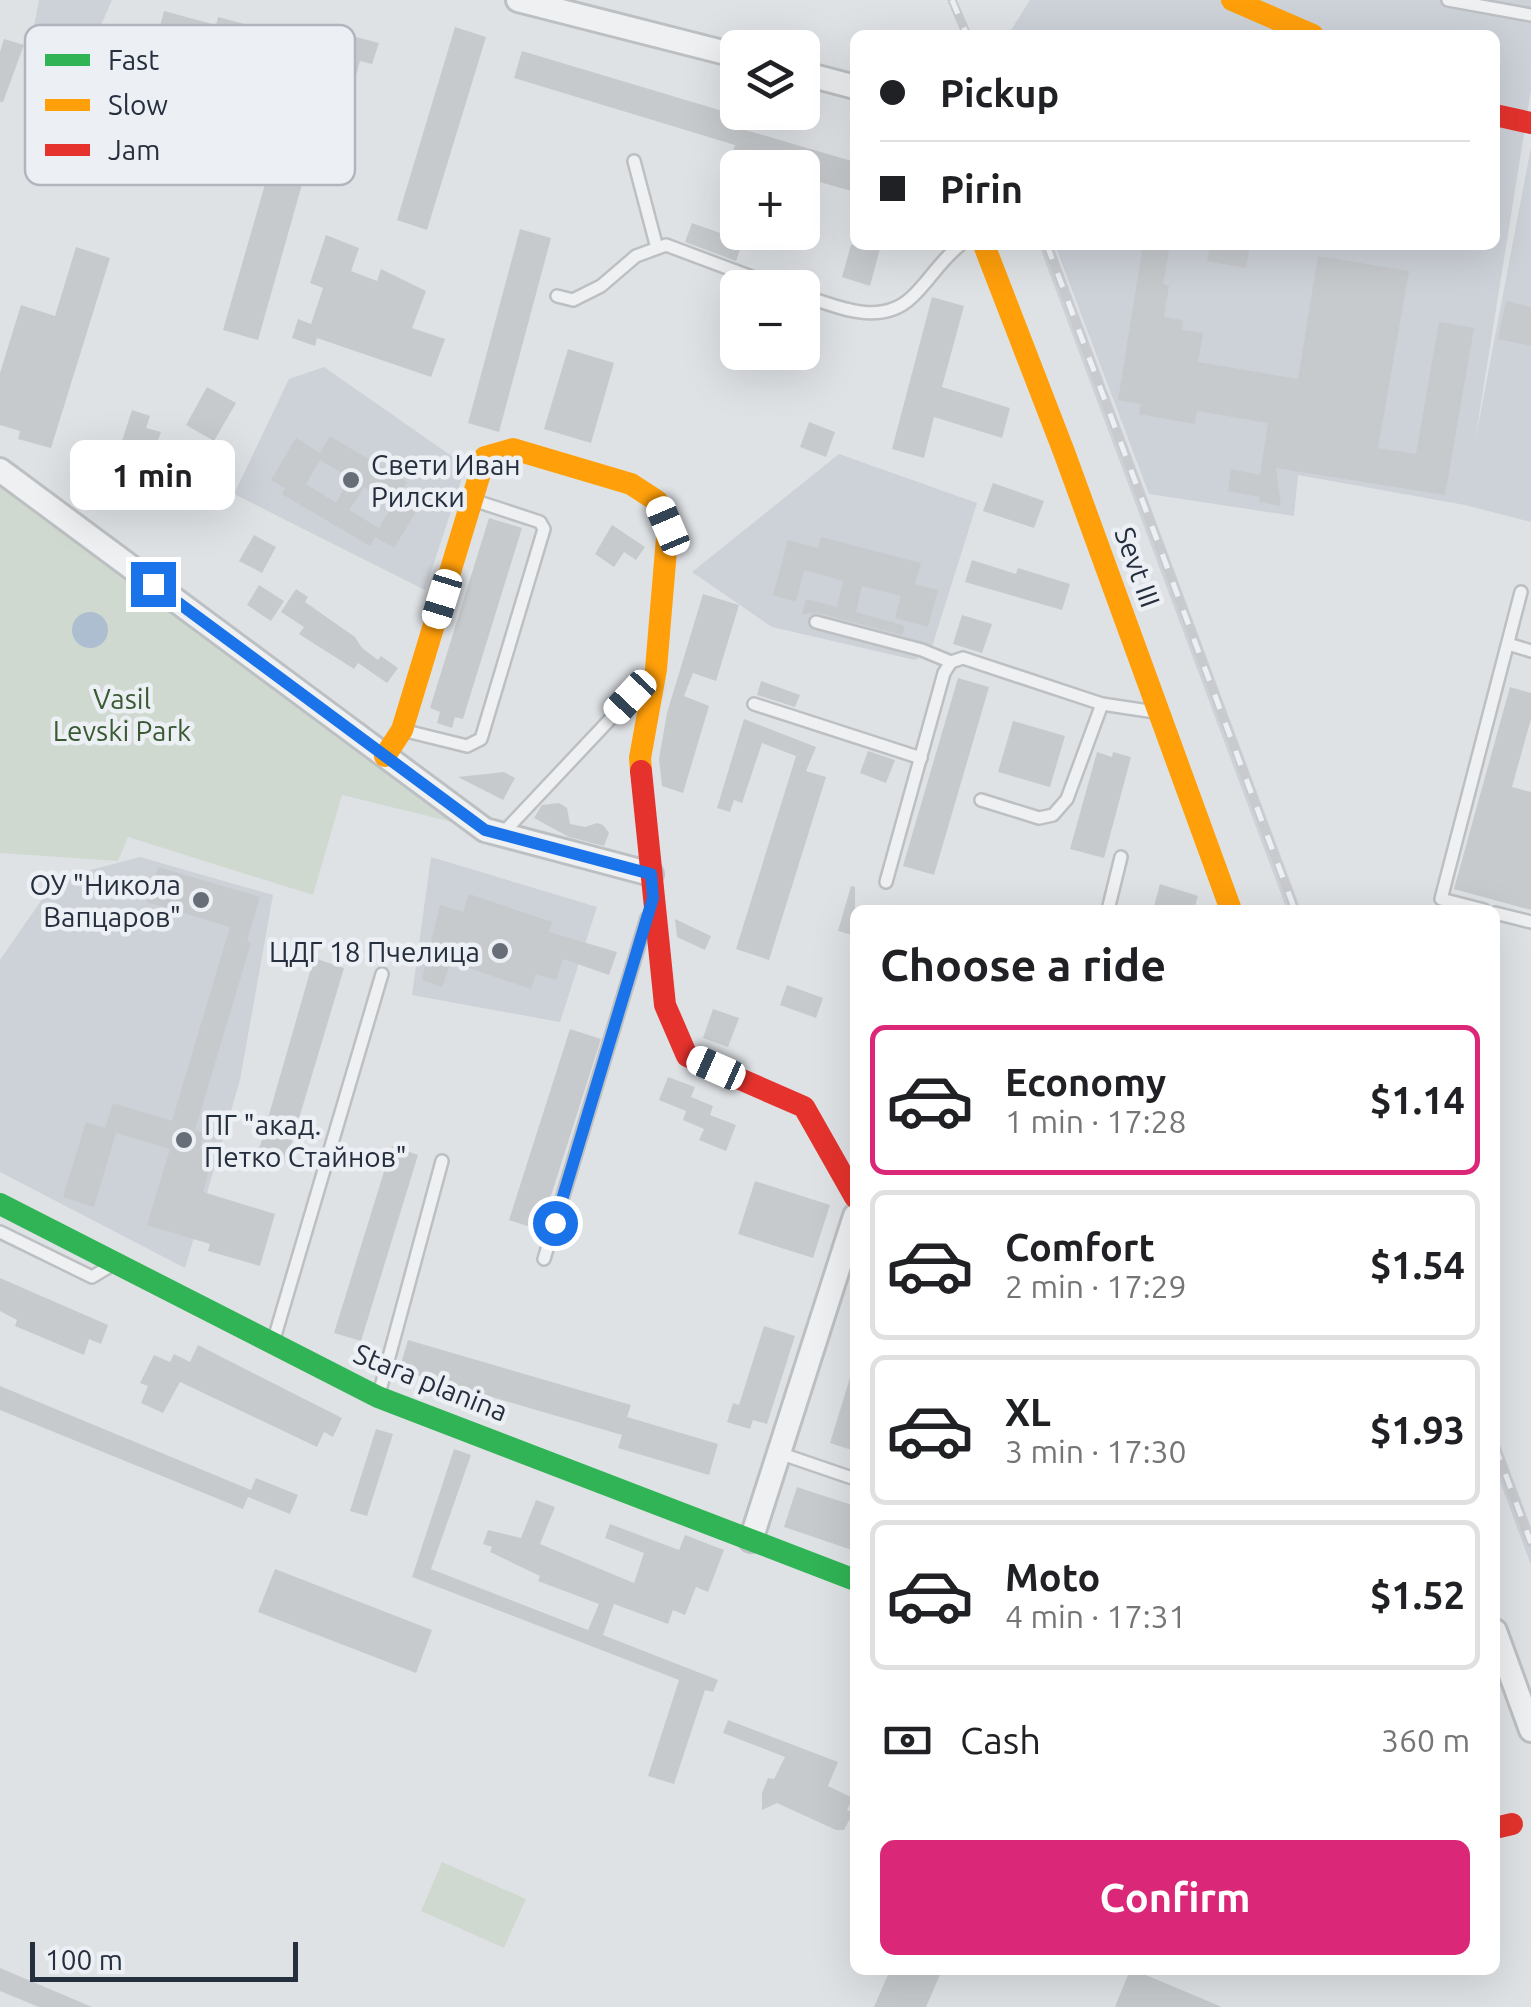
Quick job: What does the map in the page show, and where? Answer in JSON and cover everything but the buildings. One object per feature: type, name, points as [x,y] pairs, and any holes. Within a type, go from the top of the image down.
[{"type":"street","points":[[518,0],[720,51]]},
{"type":"street","points":[[1232,0],[1301,30]]},
{"type":"street","points":[[820,78],[850,86]]},
{"type":"street","points":[[1500,116],[1531,123]]},
{"type":"street","name":"Sevt III","points":[[986,250],[1064,452],[1226,904]]},
{"type":"street","points":[[385,756],[402,730],[485,457],[512,449],[631,484],[657,500],[668,526],[656,669],[640,758],[665,1005],[687,1056],[804,1107],[850,1188]]},
{"type":"street","points":[[0,470],[485,830],[652,886]]},
{"type":"street","name":"Stara planina","points":[[0,1204],[378,1398],[850,1578]]},
{"type":"street","points":[[751,1540],[850,1232]]},
{"type":"street","points":[[1500,1645],[1531,1730]]},
{"type":"lane","points":[[1456,1],[1531,15]]},
{"type":"lane","points":[[634,161],[658,248]]},
{"type":"lane","points":[[558,296],[573,300],[601,286],[636,256],[666,244],[734,270]]},
{"type":"lane","points":[[820,301],[883,315],[912,298],[939,262],[954,250]]},
{"type":"lane","points":[[402,730],[467,746],[481,740],[544,528],[540,522],[472,500]]},
{"type":"lane","points":[[1462,905],[1441,900],[1521,592]]},
{"type":"lane","points":[[816,622],[922,650],[951,662]]},
{"type":"lane","points":[[1508,644],[1531,651]]},
{"type":"lane","points":[[886,882],[944,673],[951,662],[963,658],[1102,704],[1159,712]]},
{"type":"lane","points":[[501,835],[656,669]]},
{"type":"lane","points":[[754,704],[921,758]]},
{"type":"lane","points":[[981,800],[1039,818],[1053,816],[1067,799],[1102,704]]},
{"type":"lane","points":[[1109,905],[1121,857]]},
{"type":"lane","points":[[544,1259],[652,886]]},
{"type":"lane","points":[[1500,914],[1531,922]]},
{"type":"lane","points":[[273,1342],[382,974]]},
{"type":"lane","points":[[378,1398],[442,1162]]},
{"type":"lane","points":[[0,1232],[92,1277],[116,1264]]},
{"type":"lane","points":[[779,1454],[850,1477]]},
{"type":"shaded area","points":[[39,0],[112,0],[101,25],[34,25]]},
{"type":"shaded area","points":[[1030,0],[1531,0],[1531,90],[1474,447],[1531,147],[1531,522],[1465,505],[1298,475],[1294,516],[1149,494],[1057,250],[1500,250],[1500,30],[1011,30]]},
{"type":"shaded area","points":[[1041,250],[1055,250],[1299,905],[1285,905]]},
{"type":"shaded area","name":"Свети Иван Рилски","points":[[324,367],[466,466],[425,590],[234,494],[289,379]]},
{"type":"shaded area","points":[[839,454],[977,503],[931,650],[915,660],[772,627],[692,572]]},
{"type":"shaded area","points":[[140,857],[273,895],[240,1080],[185,1268],[0,1172],[0,960],[56,879]]},
{"type":"shaded area","name":"ЦДГ 18 Пчелица","points":[[431,857],[597,907],[560,1022],[412,995]]},
{"type":"shaded area","points":[[1500,1444],[1531,1527],[1531,1565],[1500,1481]]},
{"type":"green space","name":"Vasil Levski Park","points":[[0,470],[485,830],[342,795],[313,895],[128,837],[118,861],[0,853]]},
{"type":"green space","points":[[442,1862],[526,1899],[504,1948],[421,1911]]},
{"type":"water","points":[[90,612],[103,617],[108,630],[103,643],[90,648],[77,643],[72,630],[77,617]]},
{"type":"railway","points":[[952,0],[965,30]]},
{"type":"railway","points":[[1049,250],[1293,905]]},
{"type":"railway","points":[[1500,1459],[1531,1543]]},
{"type":"traffic: fast","points":[[0,1204],[378,1397],[850,1578]]},
{"type":"traffic: slow","points":[[1232,0],[1301,30]]},
{"type":"traffic: slow","points":[[986,250],[1229,905]]},
{"type":"traffic: slow","points":[[385,756],[402,730],[485,457],[513,449],[631,484],[657,501],[668,526],[656,669],[641,771]]},
{"type":"traffic: jam","points":[[1500,116],[1531,123]]},
{"type":"traffic: jam","points":[[641,771],[665,1005],[687,1056],[804,1107],[850,1188]]},
{"type":"traffic: jam","points":[[1500,1827],[1512,1824]]},
{"type":"place","name":"Свети Иван Рилски","points":[[351,480]]},
{"type":"place","name":"ОУ \"Никола Вапцаров\"","points":[[201,900]]},
{"type":"place","name":"ЦДГ 18 Пчелица","points":[[500,951]]},
{"type":"place","name":"ПГ \"акад. Петко Стайнов\"","points":[[184,1140]]},
{"type":"route","points":[[153,584],[485,830],[651,874],[653,898],[555,1223]]}]
